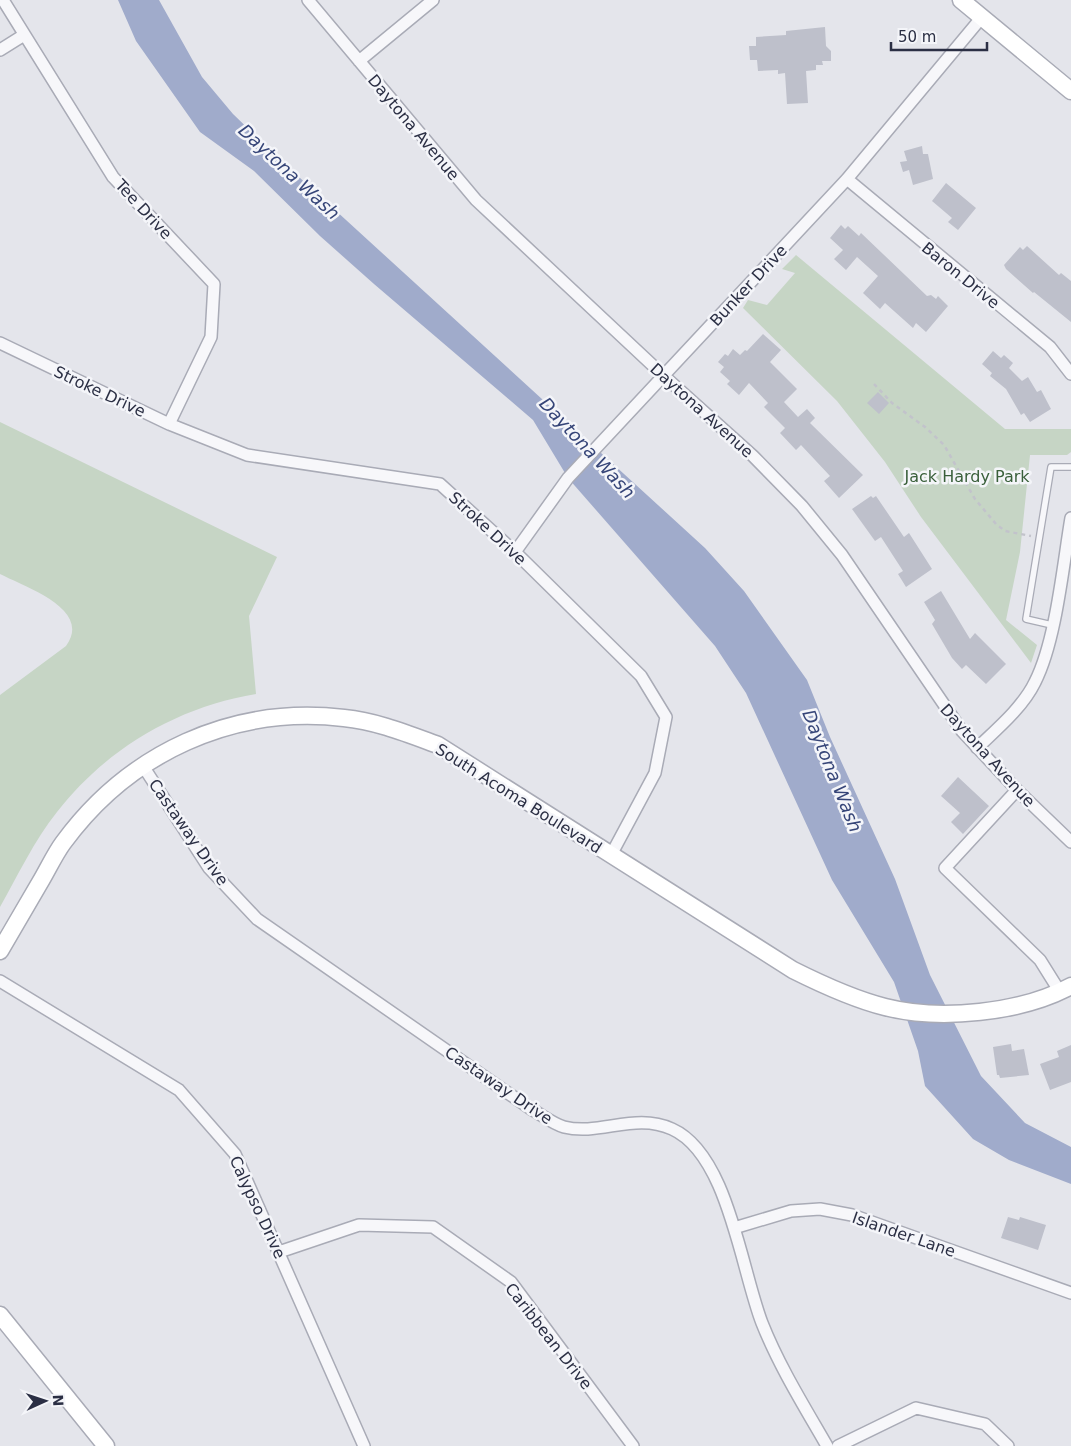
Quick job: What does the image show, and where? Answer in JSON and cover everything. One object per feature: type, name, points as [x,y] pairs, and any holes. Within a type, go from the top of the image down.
[{"type":"main road","points":[[961,0],[1071,90]]},
{"type":"main road","name":"South Acoma Boulevard","points":[[0,951],[62,844],[86,814],[113,787],[172,748],[207,732],[250,720],[294,716],[344,718],[393,729],[438,745],[794,970],[842,993],[886,1007],[931,1013],[966,1013],[1030,1002],[1066,989]]},
{"type":"main road","points":[[0,1315],[106,1446]]},
{"type":"street","name":"Tee Drive","points":[[3,0],[114,177],[214,284],[211,337],[169,424]]},
{"type":"street","name":"Daytona Avenue","points":[[308,0],[476,200],[664,376],[753,456],[820,527],[842,554],[947,711],[977,748],[1071,842]]},
{"type":"street","points":[[359,61],[433,0]]},
{"type":"street","name":"Bunker Drive","points":[[515,552],[568,478],[847,179],[982,17]]},
{"type":"street","points":[[0,50],[24,35]]},
{"type":"street","name":"Baron Drive","points":[[847,179],[1050,347],[1071,374]]},
{"type":"street","name":"Stroke Drive","points":[[0,343],[169,424],[247,455],[440,484],[515,552],[641,676],[666,717],[655,773],[611,855]]},
{"type":"street","points":[[977,748],[1021,703],[1035,682],[1052,625],[1071,518]]},
{"type":"street","name":"Castaway Drive","points":[[143,766],[210,868],[256,920],[552,1121],[563,1126],[579,1129],[622,1122],[648,1122],[672,1128],[691,1140],[708,1163],[721,1191],[762,1322],[780,1363],[827,1446]]},
{"type":"street","points":[[1017,790],[945,868],[1040,960],[1066,989]]},
{"type":"street","name":"Calypso Drive","points":[[0,981],[178,1090],[236,1154],[364,1446]]},
{"type":"street","name":"Islander Lane","points":[[734,1228],[791,1211],[820,1209],[852,1215],[1071,1294]]},
{"type":"street","name":"Caribbean Drive","points":[[279,1252],[360,1225],[433,1227],[510,1282],[633,1446]]},
{"type":"street","points":[[838,1446],[916,1408],[985,1424],[1008,1446]]},
{"type":"lane","points":[[1052,625],[1026,619],[1051,467],[1071,467]]},
{"type":"path","points":[[874,384],[892,403],[925,427],[944,445],[975,499],[996,524],[1005,531],[1040,537]]},
{"type":"green space","name":"Jack Hardy Park","points":[[796,255],[1005,429],[1071,429],[1071,452],[1067,455],[1030,455],[1020,552],[1006,620],[1037,645],[1031,663],[921,517],[885,462],[837,401],[743,308],[748,300],[767,305],[795,273],[782,269]]},
{"type":"green space","points":[[0,422],[277,557],[249,616],[256,694],[227,700],[171,720],[121,750],[98,769],[76,789],[49,823],[0,907],[0,695],[66,646],[72,633],[71,621],[64,610],[39,593],[0,574]]},
{"type":"water","name":"Daytona Wash","points":[[118,0],[159,0],[202,77],[233,114],[288,167],[705,548],[744,591],[807,680],[830,737],[895,879],[930,975],[981,1076],[1025,1123],[1071,1147],[1071,1184],[1009,1160],[973,1139],[925,1086],[918,1051],[894,982],[832,880],[746,693],[715,646],[568,478],[533,420],[320,236],[254,171],[200,132],[136,41]]},
{"type":"building","points":[[825,27],[826,46],[831,51],[831,61],[822,61],[823,65],[816,65],[816,70],[806,71],[808,103],[787,104],[785,73],[778,74],[778,70],[758,71],[757,60],[750,60],[749,46],[756,46],[756,37],[786,35],[786,31]]},
{"type":"building","points":[[922,146],[923,154],[928,154],[933,179],[913,185],[909,170],[903,172],[900,162],[907,161],[904,151]]},
{"type":"building","points":[[946,183],[976,208],[958,230],[948,222],[952,218],[932,201]]},
{"type":"building","points":[[841,225],[845,229],[848,226],[859,236],[861,233],[927,296],[931,295],[936,299],[938,296],[948,306],[926,332],[916,323],[913,328],[885,303],[880,309],[863,293],[878,276],[857,257],[846,270],[834,259],[843,250],[830,238]]},
{"type":"building","points":[[1027,246],[1059,275],[1061,273],[1071,281],[1071,322],[1033,293],[1006,269],[1004,265],[1020,247],[1023,250]]},
{"type":"building","points":[[763,334],[781,350],[770,362],[797,389],[784,402],[798,417],[807,409],[815,418],[810,423],[863,475],[839,498],[824,481],[830,476],[801,445],[796,450],[780,433],[785,428],[764,407],[768,403],[749,383],[739,395],[727,384],[730,381],[720,372],[724,367],[718,362],[725,354],[728,356],[733,349],[740,355],[745,350],[747,351]]},
{"type":"building","points":[[993,351],[1001,358],[1004,355],[1013,363],[1009,368],[1022,381],[1028,377],[1037,392],[1041,390],[1051,409],[1030,422],[1024,413],[1021,415],[1006,389],[990,376],[992,373],[982,364]]},
{"type":"building","points":[[878,392],[889,403],[879,414],[867,403]]},
{"type":"building","points":[[871,496],[873,498],[876,496],[904,537],[909,533],[932,569],[906,587],[898,574],[903,571],[881,537],[875,541],[852,509]]},
{"type":"building","points":[[941,591],[970,639],[975,633],[1006,664],[986,684],[966,665],[962,669],[952,658],[932,624],[935,620],[924,602]]},
{"type":"building","points":[[958,777],[989,806],[963,834],[951,822],[960,813],[941,796]]},
{"type":"building","points":[[1011,1044],[1012,1051],[1024,1049],[1029,1075],[1000,1078],[997,1075],[993,1047]]},
{"type":"building","points":[[1071,1045],[1071,1082],[1050,1090],[1040,1064],[1059,1057],[1057,1051]]},
{"type":"building","points":[[1008,1217],[1019,1220],[1020,1217],[1046,1225],[1038,1250],[1001,1238]]}]
